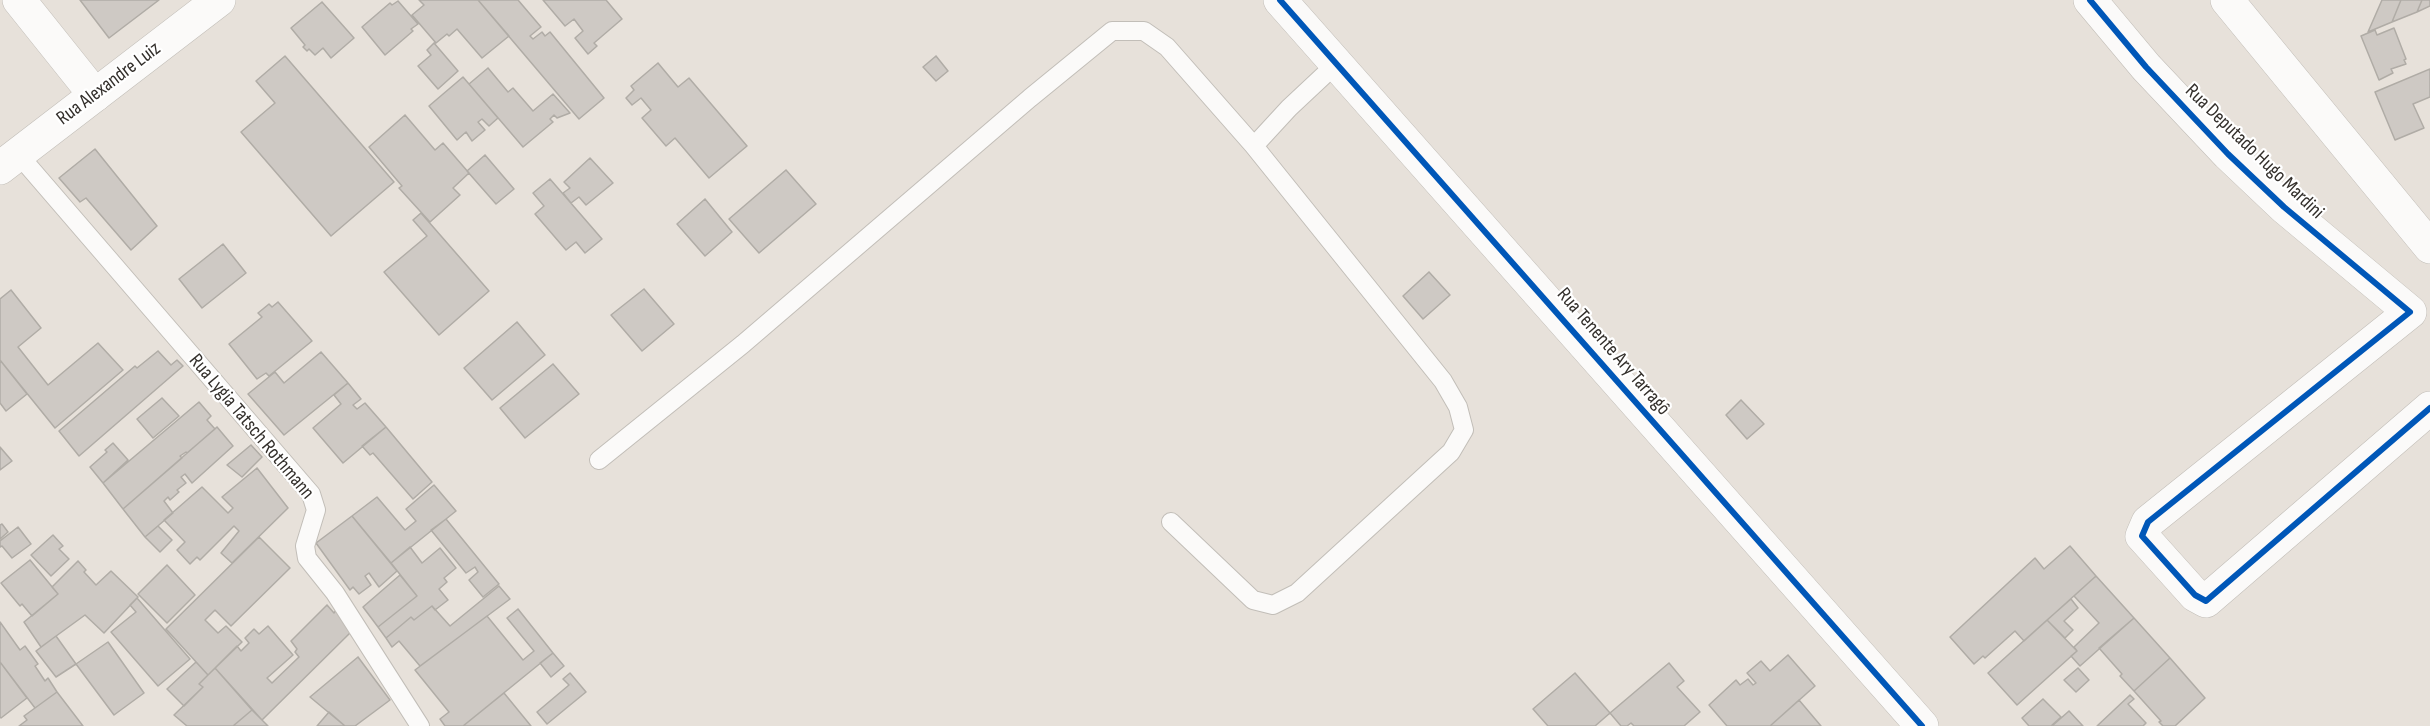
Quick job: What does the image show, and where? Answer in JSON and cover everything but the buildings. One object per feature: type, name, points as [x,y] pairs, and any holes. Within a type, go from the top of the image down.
[{"type":"street","points":[[20,0],[94,95]]},
{"type":"street","name":"Rua Alexandre Luiz","points":[[9,161],[219,0]]},
{"type":"street","name":"Rua Tenente Ary Tarragô","points":[[1280,0],[1916,724]]},
{"type":"street","name":"Rua Deputado Hugo Mardini","points":[[2090,0],[2146,67],[2228,153],[2284,207],[2410,312],[2148,522],[2142,537],[2195,595],[2206,600],[2430,408]]},
{"type":"street","points":[[2228,0],[2430,247]]},
{"type":"lane","points":[[599,460],[743,344],[1112,31],[1144,31],[1167,47],[1254,146],[1443,381],[1458,407],[1464,430],[1451,452],[1400,499],[1297,593],[1273,605],[1253,600],[1171,522]]},
{"type":"lane","points":[[1254,146],[1289,108],[1336,64]]},
{"type":"lane","name":"Rua Lygia Tatsch Rothmann","points":[[9,161],[311,494],[316,510],[305,546],[307,558],[335,593],[420,726]]},
{"type":"cycle path","points":[[1280,0],[1922,726]]},
{"type":"cycle path","points":[[2090,0],[2146,67],[2228,154],[2284,207],[2410,312],[2148,522],[2142,536],[2195,595],[2206,601],[2430,408]]}]
